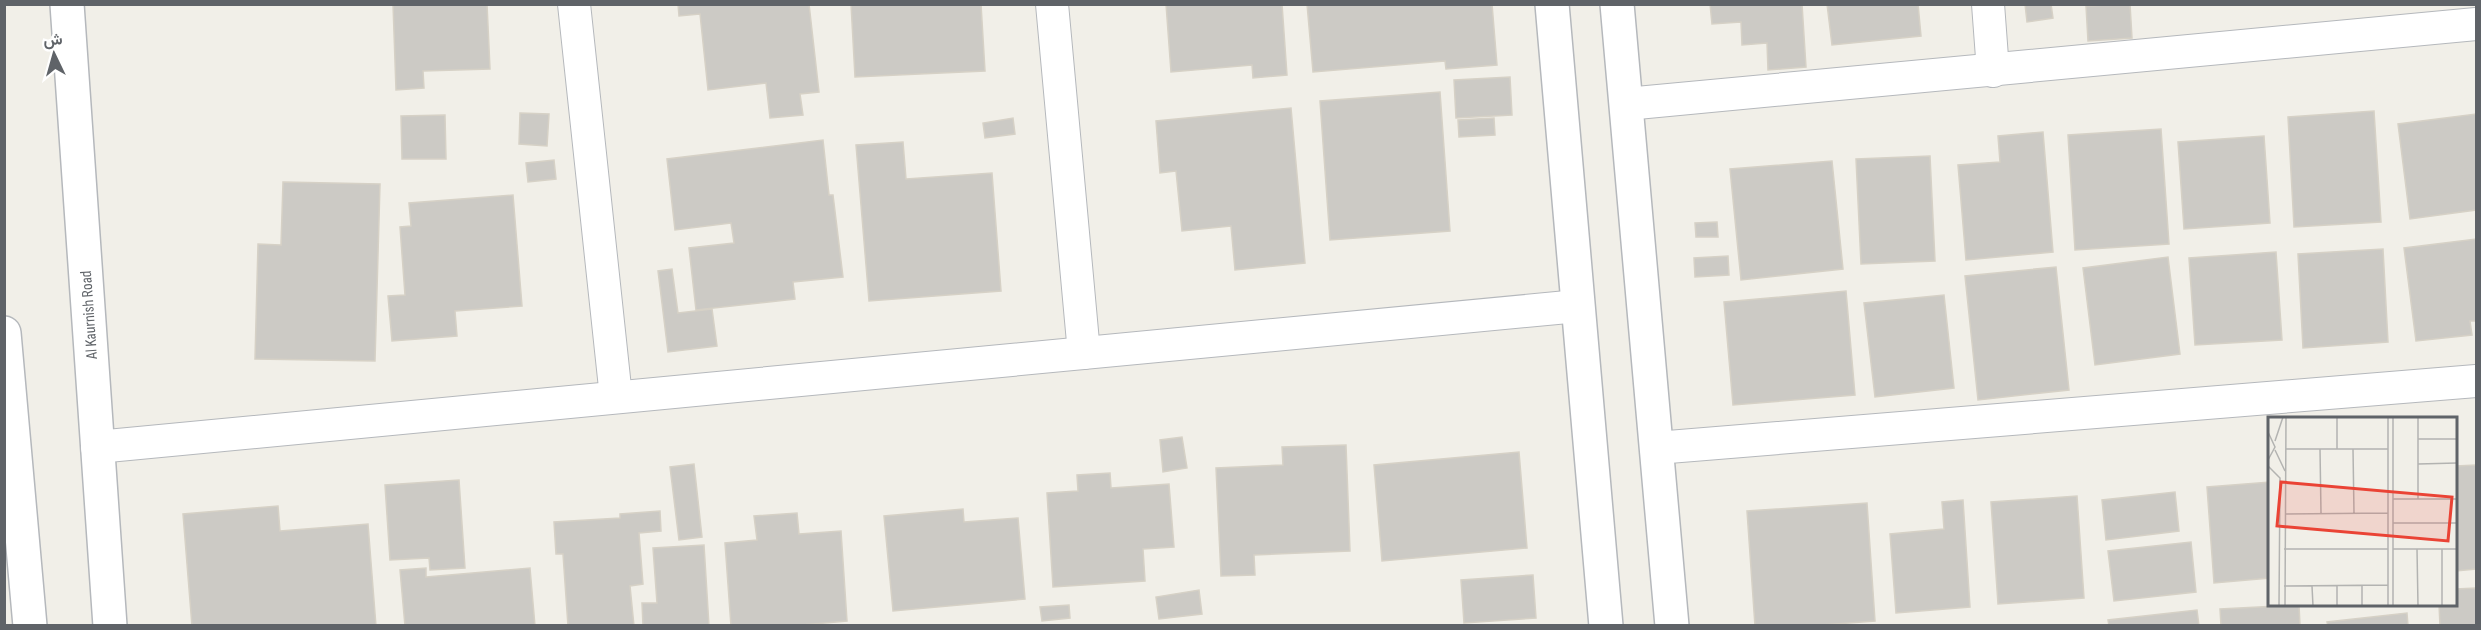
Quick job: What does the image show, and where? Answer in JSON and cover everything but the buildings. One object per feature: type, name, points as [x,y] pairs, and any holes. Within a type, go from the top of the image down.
[{"type":"street","name":"Al Kaurnish Road","points":[[68,4],[110,626]]},
{"type":"street","points":[[574,4],[616,398]]},
{"type":"street","points":[[1052,4],[1084,353]]},
{"type":"street","points":[[1552,4],[1606,626]]},
{"type":"street","points":[[1617,4],[1672,626]]},
{"type":"street","points":[[1988,4],[1994,71]]},
{"type":"street","points":[[1626,104],[2476,24]]},
{"type":"street","points":[[97,447],[1578,306]]},
{"type":"street","points":[[4,333],[6,380],[30,626]]},
{"type":"street","points":[[1656,448],[2476,381]]}]
